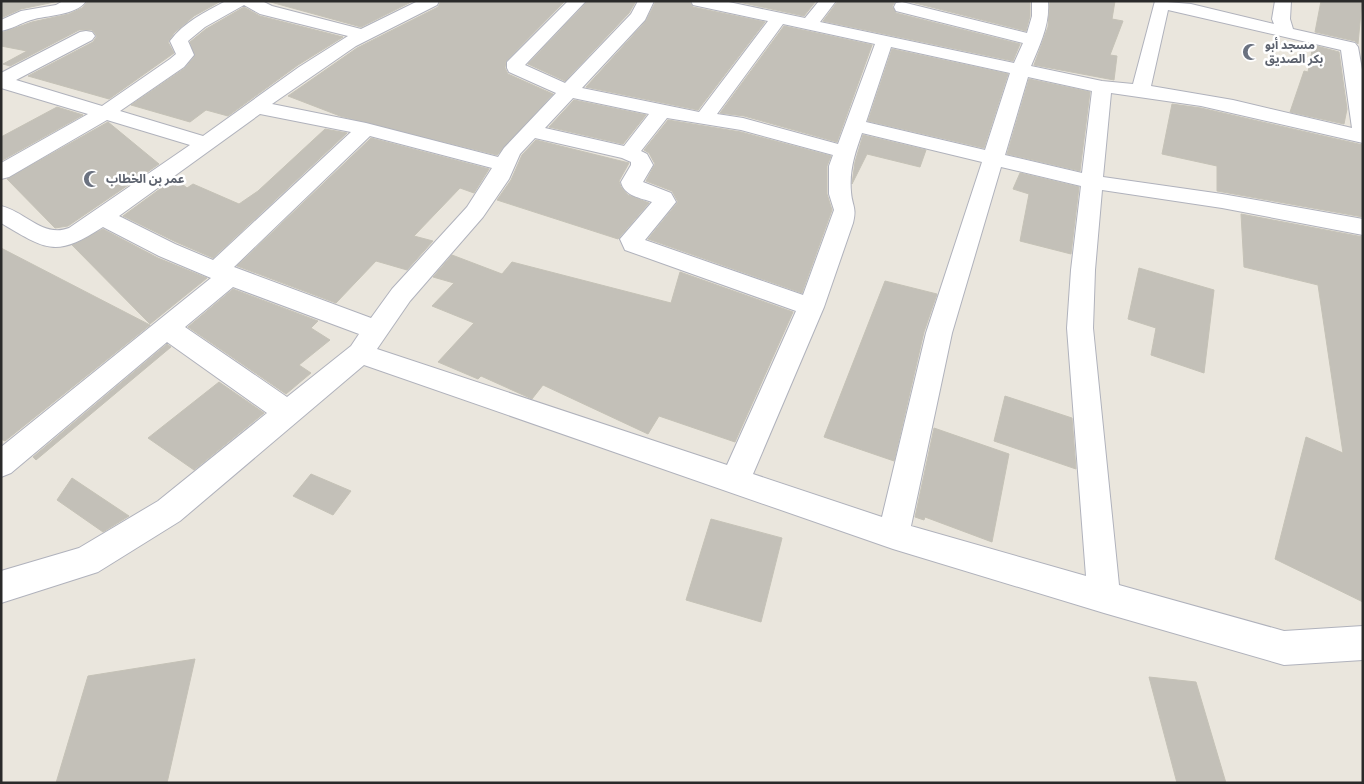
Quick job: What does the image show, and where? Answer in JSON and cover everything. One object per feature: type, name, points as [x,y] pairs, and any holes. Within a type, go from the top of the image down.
[{"type":"street","points":[[1,26],[27,15],[60,9],[78,1]]},
{"type":"street","points":[[1,172],[103,114],[185,55],[179,41],[184,34],[202,21],[239,1]]},
{"type":"street","points":[[248,1],[266,10],[364,35]]},
{"type":"street","points":[[3,216],[46,239],[62,239],[77,233],[208,144],[256,107],[341,48],[431,1]]},
{"type":"street","points":[[578,1],[516,62],[516,68],[568,91],[662,111],[743,124],[845,152]]},
{"type":"street","points":[[1,587],[87,560],[169,511],[288,413],[369,342],[401,295],[475,212],[498,179],[511,152],[639,16],[646,1]]},
{"type":"street","points":[[808,24],[828,1]]},
{"type":"street","points":[[893,535],[939,333],[1021,69],[1041,16],[1040,1]]},
{"type":"street","points":[[1283,1],[1281,19],[1285,32]]},
{"type":"street","points":[[710,2],[808,24],[890,22],[1032,40]]},
{"type":"street","points":[[890,22],[1021,69],[1102,87],[1141,90],[1185,97],[1363,136],[1353,62],[1356,48],[1191,8],[1161,2],[1141,90]]},
{"type":"street","points":[[704,118],[779,18]]},
{"type":"street","points":[[735,480],[811,307],[842,223],[845,210],[840,194],[840,166],[890,22]]},
{"type":"street","points":[[1,82],[86,36]]},
{"type":"street","points":[[1,82],[208,144]]},
{"type":"street","points":[[1102,87],[1083,270],[1080,328],[1104,597]]},
{"type":"street","points":[[256,107],[366,129],[504,165]]},
{"type":"street","points":[[629,153],[662,111]]},
{"type":"street","points":[[854,126],[1092,182],[1222,201],[1363,227]]},
{"type":"street","points":[[5,455],[167,328],[366,129]]},
{"type":"street","points":[[530,130],[629,153],[640,159],[642,165],[632,182],[634,187],[663,198],[664,202],[662,208],[632,239],[633,244],[811,307]]},
{"type":"street","points":[[102,217],[132,234],[224,272],[369,342],[735,480],[893,535],[1284,648],[1363,643]]},
{"type":"street","points":[[167,328],[288,413]]},
{"type":"building","points":[[1,1],[59,1],[21,9],[1,18]]},
{"type":"building","points":[[88,1],[221,1],[194,16],[174,33],[168,42],[174,53],[109,99],[28,76],[93,42],[97,36],[92,30],[79,30],[10,66],[3,64],[27,51],[1,46],[1,33],[32,22],[69,14],[82,8]]},
{"type":"building","points":[[267,1],[413,1],[361,27]]},
{"type":"building","points":[[441,1],[565,1],[506,61],[505,68],[508,74],[553,94],[497,155],[340,116],[288,96],[357,48],[438,7]]},
{"type":"building","points":[[588,1],[636,1],[629,13],[565,81],[528,64]]},
{"type":"building","points":[[656,1],[689,1],[693,7],[765,22],[698,110],[586,87],[646,21]]},
{"type":"building","points":[[734,1],[816,1],[804,16]]},
{"type":"building","points":[[838,1],[896,1],[892,6],[896,13],[1020,44],[1013,61],[823,21]]},
{"type":"building","points":[[907,1],[1030,1],[1030,16],[1026,31]]},
{"type":"building","points":[[1050,1],[1115,1],[1112,19],[1123,21],[1110,55],[1117,56],[1114,80],[1034,65],[1048,27]]},
{"type":"building","points":[[1321,1],[1362,1],[1358,44],[1355,41],[1315,32]]},
{"type":"building","points":[[244,7],[260,16],[343,37],[298,65],[228,116],[206,110],[190,122],[131,105],[185,68],[195,56],[190,42],[206,29]]},
{"type":"building","points":[[784,26],[872,45],[837,142],[744,116],[720,113]]},
{"type":"building","points":[[1313,45],[1339,52],[1347,109],[1344,124],[1290,112],[1304,71],[1308,72]]},
{"type":"building","points":[[892,49],[1008,74],[984,148],[868,121]]},
{"type":"building","points":[[1029,79],[1090,92],[1080,171],[1007,154]]},
{"type":"building","points":[[574,100],[646,115],[623,144],[549,127]]},
{"type":"building","points":[[1172,104],[1201,108],[1363,145],[1363,217],[1217,191],[1217,166],[1162,154]]},
{"type":"building","points":[[57,107],[83,115],[1,161],[1,137]]},
{"type":"building","points":[[668,120],[741,132],[831,156],[827,166],[827,194],[832,210],[802,293],[648,239],[678,202],[672,191],[646,181],[655,164],[649,153],[644,150]]},
{"type":"building","name":"عمر بن الخطاب","points":[[108,122],[159,164],[68,226],[55,228],[7,179]]},
{"type":"building","points":[[325,129],[347,133],[213,258],[123,216],[175,178],[187,188],[193,184],[239,204],[258,191]]},
{"type":"building","points":[[863,135],[926,150],[920,167],[867,154],[852,184],[855,162]]},
{"type":"building","points":[[371,138],[489,169],[474,193],[460,188],[414,236],[433,241],[407,270],[376,261],[336,303],[237,266]]},
{"type":"building","points":[[536,140],[629,163],[619,181],[621,187],[628,195],[649,203],[618,239],[497,200],[511,180],[522,155]]},
{"type":"building","points":[[1020,173],[1079,187],[1071,254],[1020,241],[1029,194],[1013,189]]},
{"type":"building","points":[[1241,214],[1363,237],[1363,602],[1275,559],[1306,437],[1343,453],[1318,285],[1244,267]]},
{"type":"building","points":[[103,229],[158,258],[207,278],[150,324],[72,245]]},
{"type":"building","points":[[1,248],[150,325],[5,441],[1,439]]},
{"type":"building","points":[[452,255],[502,274],[512,262],[671,303],[680,272],[793,312],[735,442],[659,416],[648,434],[543,385],[532,399],[481,376],[478,379],[438,362],[474,323],[432,306],[454,283],[433,277]]},
{"type":"building","points":[[1139,268],[1214,290],[1204,373],[1151,355],[1156,328],[1128,319]]},
{"type":"building","points":[[885,281],[937,294],[924,332],[894,461],[824,437]]},
{"type":"building","points":[[233,289],[318,321],[311,328],[330,340],[299,365],[311,373],[286,394],[188,327]]},
{"type":"building","points":[[167,344],[171,347],[36,460],[33,457]]},
{"type":"building","points":[[219,382],[264,413],[194,470],[148,438]]},
{"type":"building","points":[[1005,396],[1072,418],[1076,469],[994,441]]},
{"type":"building","points":[[934,428],[1009,454],[992,542],[925,517],[924,520],[915,517]]},
{"type":"building","points":[[311,474],[351,491],[333,515],[293,496]]},
{"type":"building","points":[[72,478],[129,516],[103,532],[57,500]]},
{"type":"building","points":[[711,519],[782,538],[761,622],[686,600]]},
{"type":"building","points":[[195,659],[167,783],[56,783],[88,676]]},
{"type":"building","points":[[1149,677],[1196,682],[1226,783],[1177,783]]},
{"type":"place","name":"مسجد أبو بكر الصديق","points":[[1251,52]]},
{"type":"place","name":"عمر بن الخطاب","points":[[92,179]]}]
